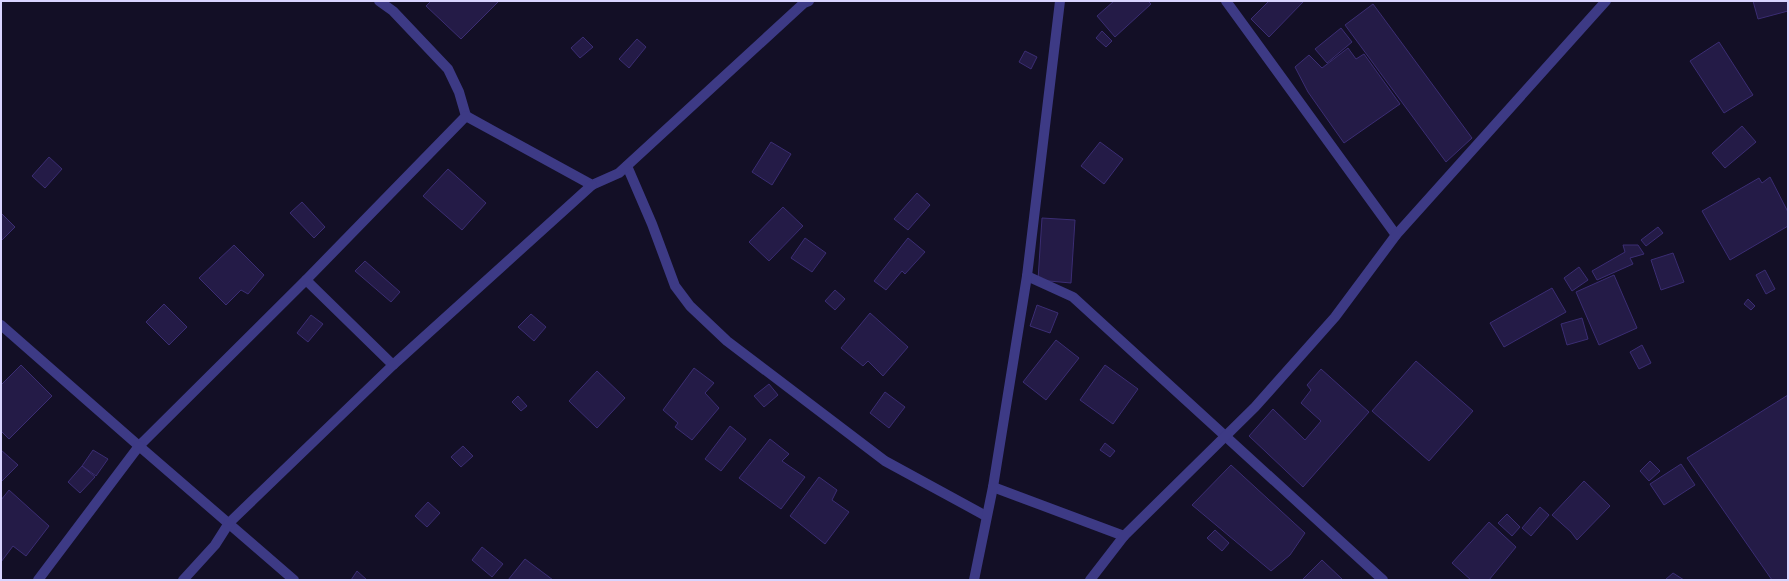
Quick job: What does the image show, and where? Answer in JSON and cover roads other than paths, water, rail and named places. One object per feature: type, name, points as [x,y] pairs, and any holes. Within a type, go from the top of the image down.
[{"type":"street","points":[[379,1],[393,11],[448,68],[459,92],[466,116],[592,185]]},
{"type":"street","points":[[974,580],[992,487],[1027,276],[1060,1]]},
{"type":"street","points":[[1226,1],[1396,235]]},
{"type":"street","points":[[1090,580],[1124,536],[1226,437],[1335,317],[1396,235],[1606,1]]},
{"type":"street","points":[[183,580],[215,545],[229,523],[393,365],[592,185],[612,177],[627,166],[804,2]]},
{"type":"street","points":[[38,580],[139,446],[306,280],[466,116]]},
{"type":"street","points":[[627,166],[652,224],[675,286],[690,306],[727,342],[885,461],[986,516]]},
{"type":"street","points":[[1027,276],[1073,297],[1383,580]]},
{"type":"street","points":[[306,280],[393,365]]},
{"type":"street","points":[[1,325],[294,580]]},
{"type":"street","points":[[992,487],[1124,536]]}]
